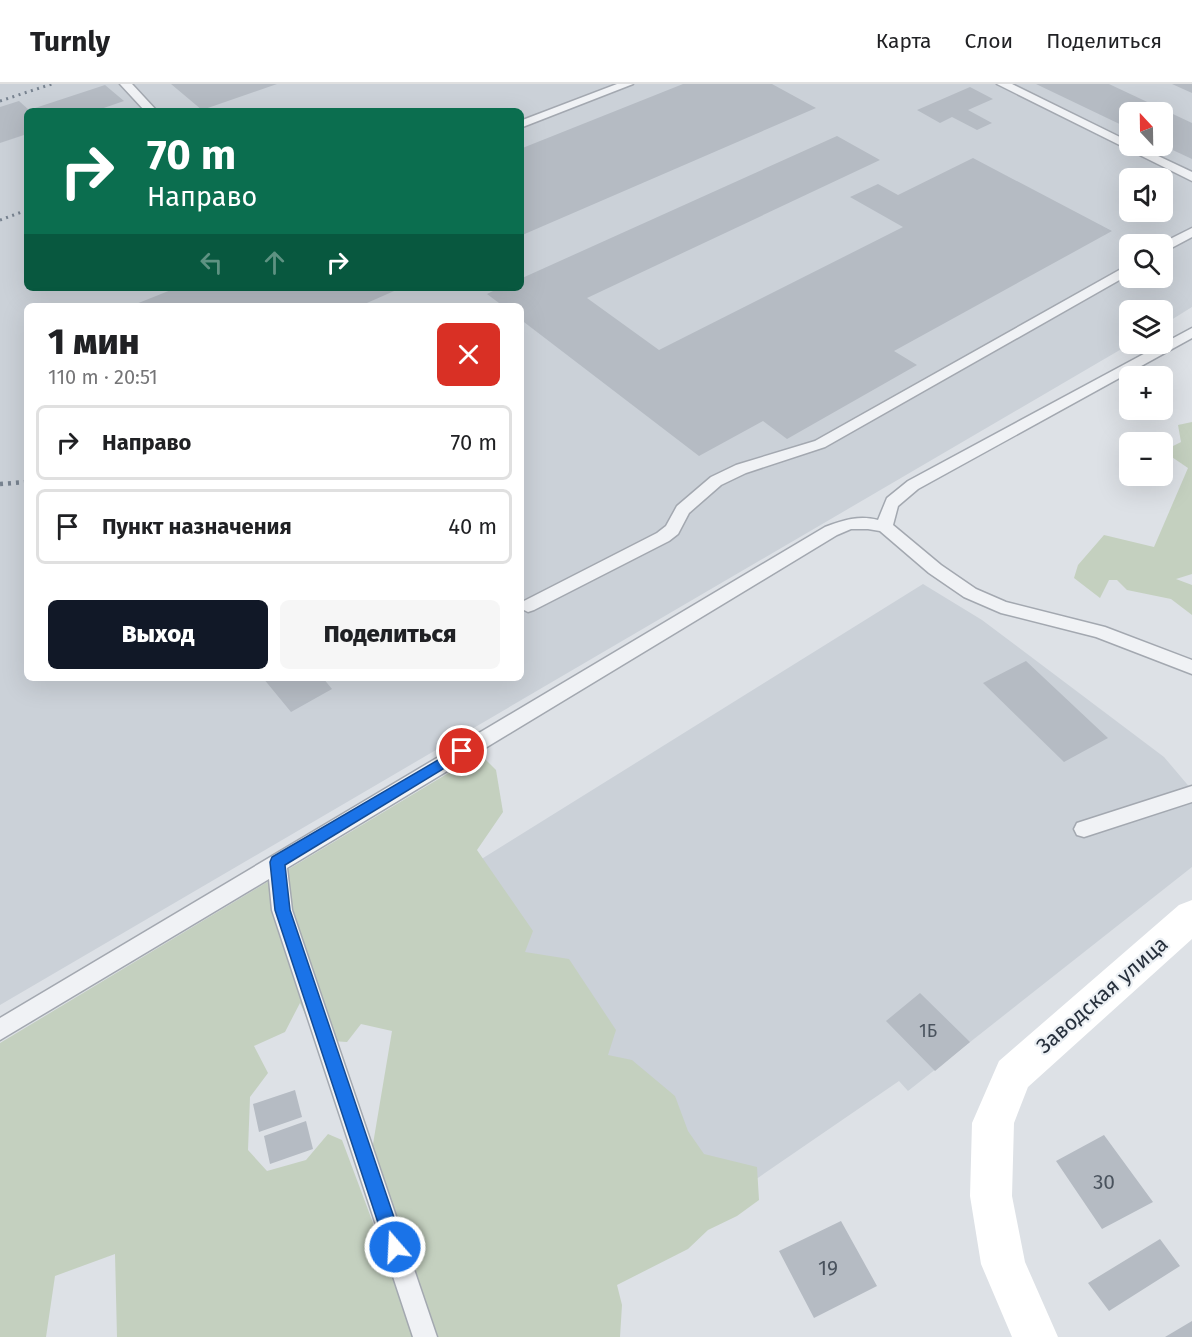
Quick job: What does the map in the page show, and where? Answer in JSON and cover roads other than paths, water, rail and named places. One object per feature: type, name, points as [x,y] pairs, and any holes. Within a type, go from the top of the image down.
[{"type":"street","name":"Заводская улица","points":[[1035,1337],[1003,1263],[991,1196],[993,1123],[1013,1074],[1192,916]]},
{"type":"lane","points":[[126,84],[148,108]]},
{"type":"lane","points":[[524,123],[627,84]]},
{"type":"lane","points":[[1004,84],[1192,177]]},
{"type":"lane","points":[[1173,243],[1192,232]]},
{"type":"lane","points":[[528,606],[663,537],[672,530],[683,510],[716,481],[741,469],[820,444],[1119,274]]},
{"type":"lane","points":[[885,527],[887,509],[898,496],[913,485],[1192,332]]},
{"type":"lane","points":[[0,1030],[831,531],[849,524],[885,527],[935,569],[981,598],[1033,616],[1099,631],[1192,667]]},
{"type":"lane","points":[[1084,829],[1192,794]]},
{"type":"lane","points":[[277,862],[282,910],[425,1337]]},
{"type":"railway","points":[[0,101],[52,84]]},
{"type":"railway","points":[[0,220],[24,211]]},
{"type":"railway","points":[[0,484],[24,482]]}]
